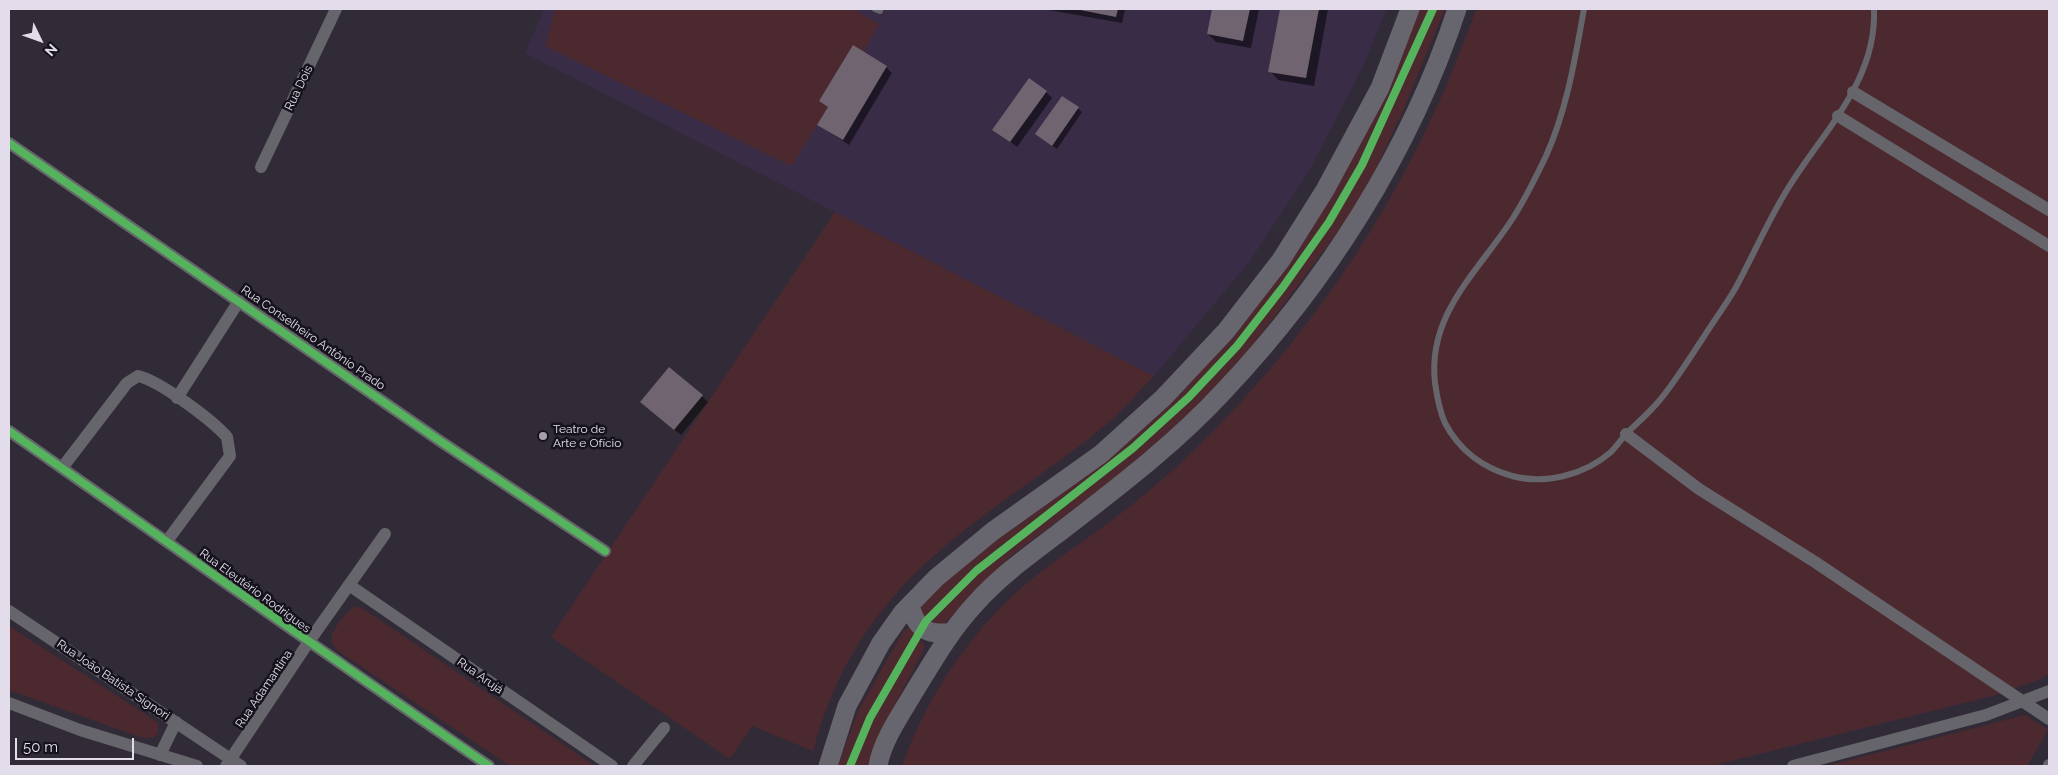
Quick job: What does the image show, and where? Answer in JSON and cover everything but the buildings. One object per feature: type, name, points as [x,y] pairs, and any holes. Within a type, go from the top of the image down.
[{"type":"main road","points":[[828,766],[847,706],[881,643],[910,604],[936,578],[993,531],[1101,454],[1163,398],[1226,331],[1281,260],[1325,190],[1380,88],[1410,9]]},
{"type":"main road","points":[[878,766],[905,707],[951,632],[976,603],[1026,556],[1146,464],[1182,433],[1223,392],[1272,336],[1339,248],[1376,188],[1425,92],[1457,9]]},
{"type":"main road","points":[[910,604],[913,617],[922,628],[936,635],[951,632]]},
{"type":"street","name":"Rua Dois","points":[[261,167],[336,9]]},
{"type":"street","points":[[1853,92],[2049,210]]},
{"type":"street","points":[[1838,116],[2049,246]]},
{"type":"street","name":"Rua Conselheiro Antônio Prado","points":[[9,144],[239,300],[440,441],[605,551]]},
{"type":"street","points":[[177,398],[239,300]]},
{"type":"street","points":[[62,468],[97,420],[134,378],[138,376],[145,377],[177,398],[228,436],[230,456],[167,541]]},
{"type":"street","name":"Rua Eleutério Rodrigues","points":[[9,431],[167,541],[308,643],[489,766]]},
{"type":"street","points":[[1626,434],[1699,489],[2025,701],[2049,719]]},
{"type":"street","name":"Rua Adamantina","points":[[233,764],[308,643],[385,534]]},
{"type":"street","name":"Rua Arujá","points":[[349,585],[612,766]]},
{"type":"street","name":"Rua João Batista Signori","points":[[9,611],[176,722],[233,764]]},
{"type":"street","points":[[1793,766],[1970,720],[2025,701],[2049,690]]},
{"type":"street","points":[[9,703],[80,730],[197,766]]},
{"type":"street","points":[[160,755],[176,722]]},
{"type":"street","points":[[632,766],[664,728]]},
{"type":"lane","points":[[1584,9],[1575,62],[1564,109],[1546,156],[1514,216],[1458,294],[1439,329],[1434,353],[1434,374],[1438,405],[1446,424],[1462,448],[1478,462],[1530,481],[1548,480],[1569,474],[1601,459],[1611,452],[1660,400],[1733,292],[1784,194],[1853,92],[1869,59],[1874,9]]},
{"type":"shaded area","points":[[544,9],[1387,9],[1362,69],[1308,173],[1250,261],[1154,376],[525,53]]},
{"type":"shaded area","points":[[555,9],[853,9],[879,24],[864,52],[852,46],[819,101],[828,107],[792,166],[545,46]]},
{"type":"shaded area","points":[[1420,9],[1445,9],[1401,115],[1373,175],[1346,221],[1245,356],[1199,406],[1126,470],[1011,556],[941,627],[927,623],[920,608],[939,587],[1228,339]]},
{"type":"shaded area","points":[[1476,9],[2049,9],[2049,674],[2041,679],[1996,695],[1711,766],[902,766],[911,741],[935,694],[965,649],[1000,608],[1030,580],[1125,510],[1183,461],[1276,362],[1318,308],[1357,253],[1392,195],[1424,135],[1452,73]]},
{"type":"shaded area","points":[[835,212],[1154,376],[1109,422],[966,529],[938,552],[890,600],[852,654],[824,716],[813,751],[752,726],[730,759],[551,637]]},
{"type":"shaded area","points":[[356,606],[362,608],[595,766],[510,766],[338,651],[332,642],[336,626]]},
{"type":"shaded area","points":[[9,626],[158,723],[158,733],[153,738],[140,737],[9,690]]},
{"type":"shaded area","points":[[909,627],[916,632],[925,647],[888,718],[871,766],[838,766],[858,711],[903,632]]},
{"type":"shaded area","points":[[2025,715],[2048,730],[2027,766],[1826,766]]},
{"type":"cycle path","points":[[850,766],[870,718],[926,621],[976,571],[1133,448],[1189,397],[1237,346],[1283,287],[1329,222],[1362,165],[1433,9]]},
{"type":"cycle path","points":[[9,143],[440,441],[605,551]]},
{"type":"cycle path","points":[[9,431],[489,766]]},
{"type":"place","name":"Teatro de Arte e Ofício","points":[[543,436]]}]
